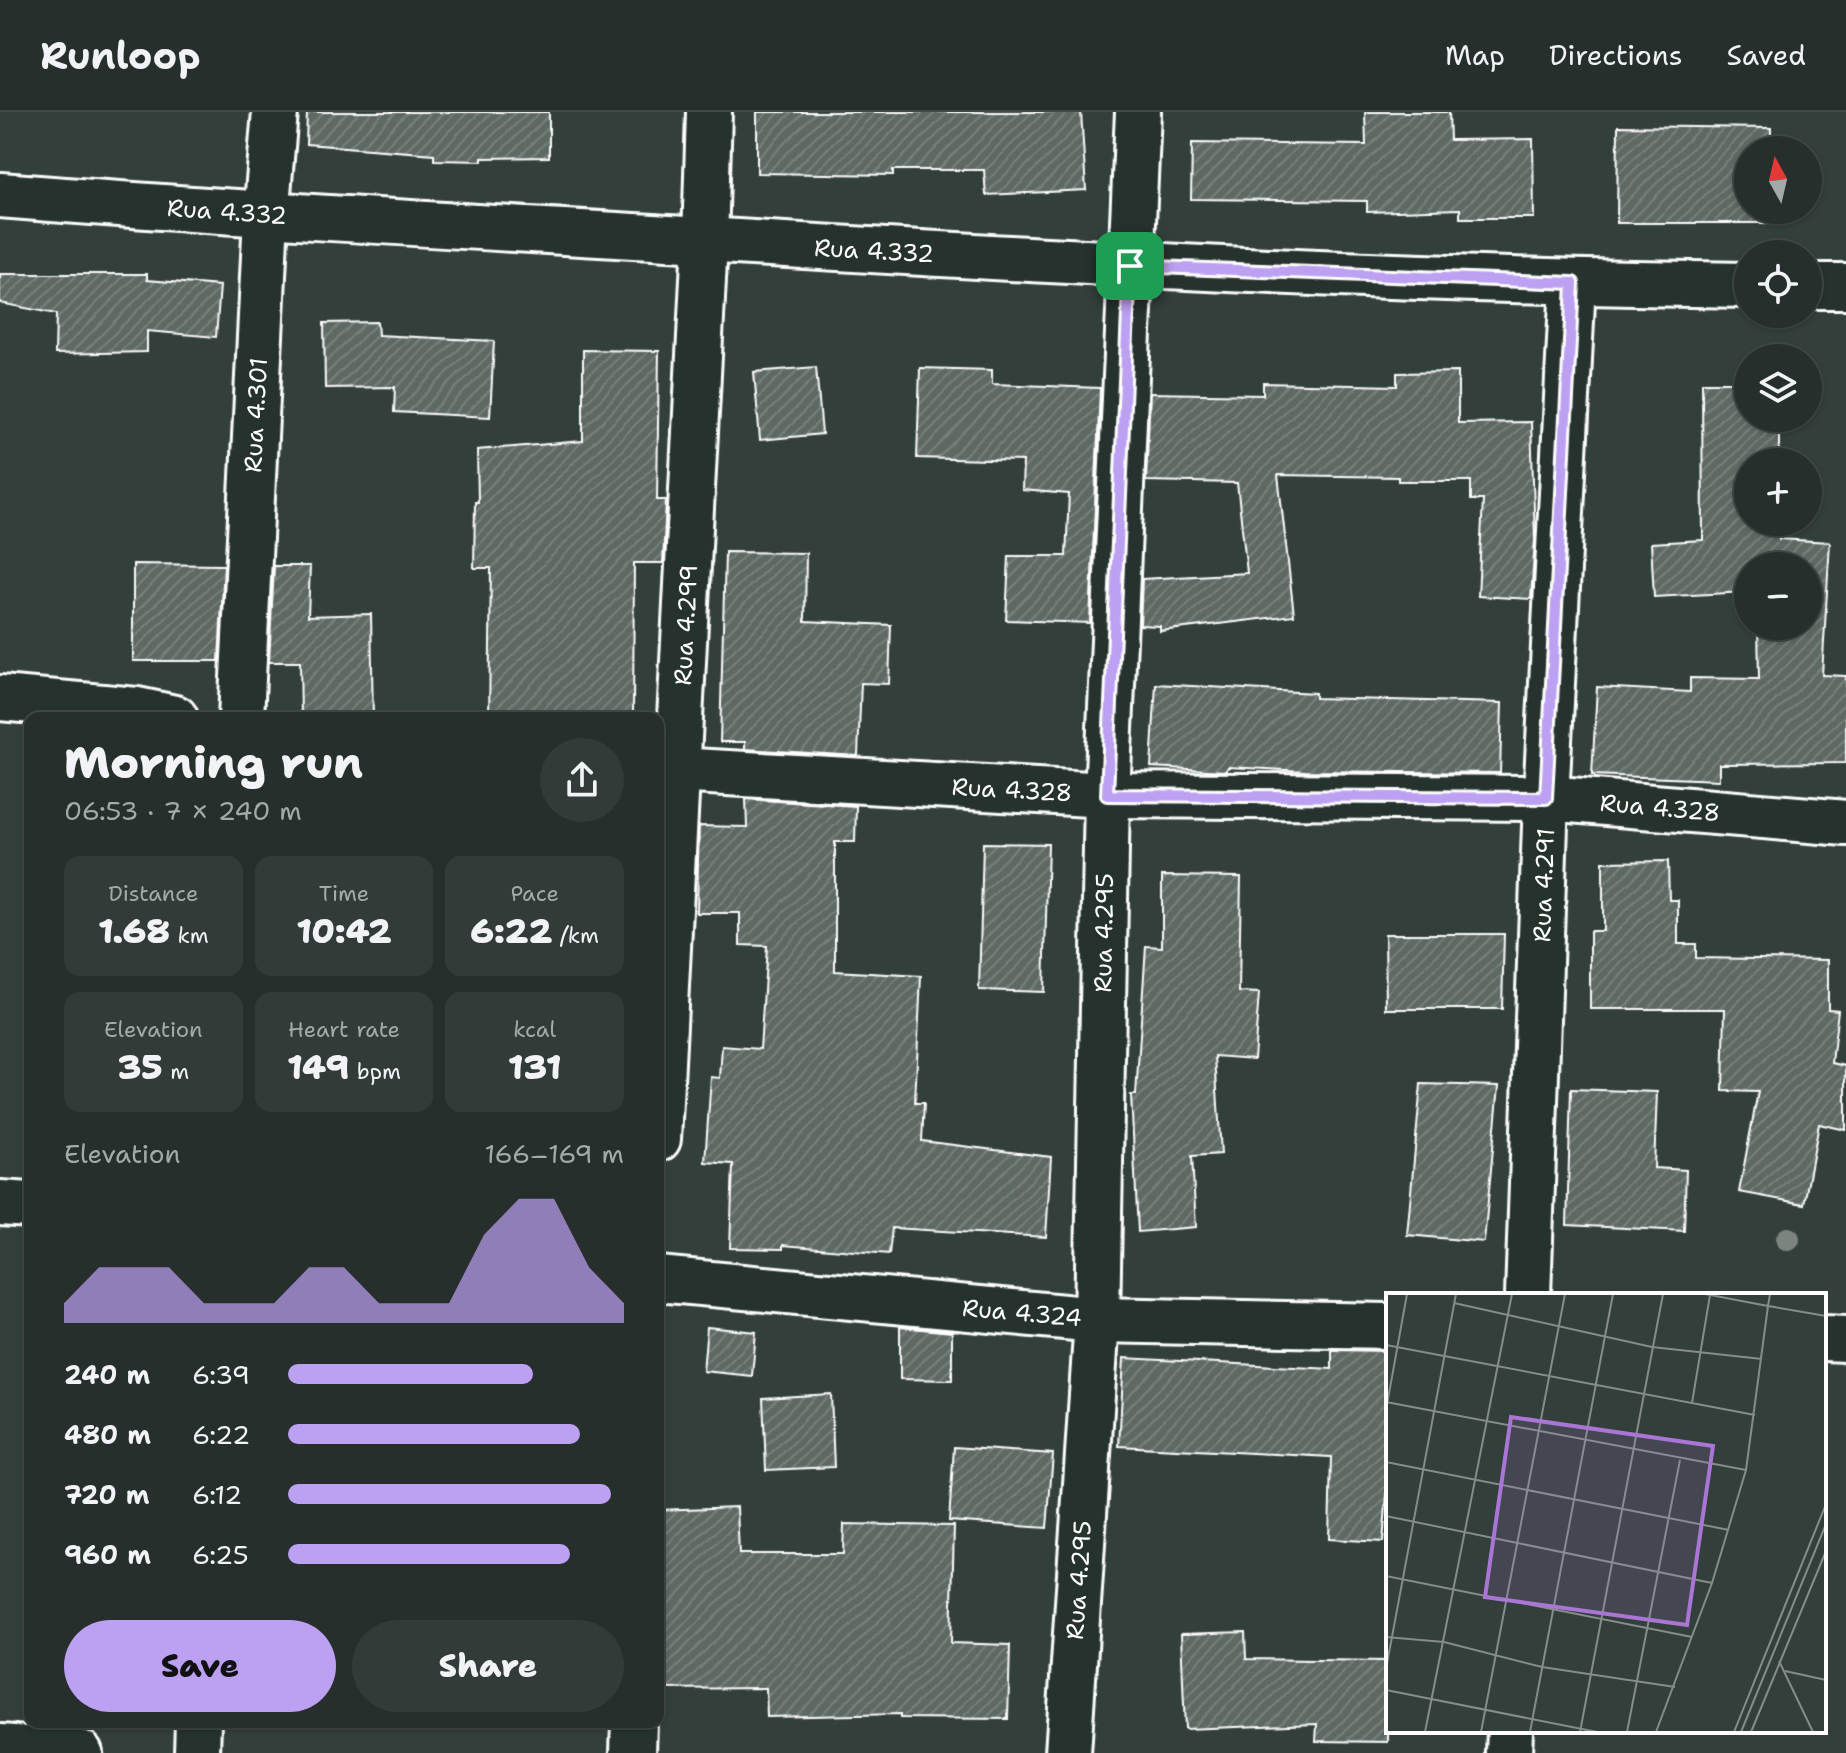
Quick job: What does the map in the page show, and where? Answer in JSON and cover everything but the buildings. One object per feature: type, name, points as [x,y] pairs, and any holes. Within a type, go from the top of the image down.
[{"type":"street","name":"Rua 4.301","points":[[241,712],[266,216],[275,112]]},
{"type":"street","name":"Rua 4.299","points":[[664,918],[668,770],[705,241],[709,112]]},
{"type":"street","name":"Rua 4.295","points":[[1068,1753],[1097,1320],[1107,795],[1138,112]]},
{"type":"street","name":"Rua 4.332","points":[[0,195],[266,216],[1130,266],[1573,283],[1734,285]]},
{"type":"street","name":"Rua 4.291","points":[[1528,1293],[1546,798],[1573,283]]},
{"type":"street","points":[[1822,286],[1846,286]]},
{"type":"street","points":[[0,698],[146,712]]},
{"type":"street","name":"Rua 4.328","points":[[668,770],[1107,795],[1546,798],[1846,823]]},
{"type":"street","points":[[0,1203],[24,1205]]},
{"type":"street","name":"Rua 4.324","points":[[664,1280],[1097,1320],[1386,1326]]},
{"type":"street","points":[[1826,1338],[1846,1339]]},
{"type":"street","points":[[197,1753],[198,1728]]},
{"type":"street","points":[[633,1753],[634,1728]]},
{"type":"street","points":[[1509,1753],[1510,1733]]},
{"type":"street","points":[[0,1747],[80,1753]]},
{"type":"route","points":[[1130,266],[1573,283],[1546,798],[1107,795],[1130,266]]}]
